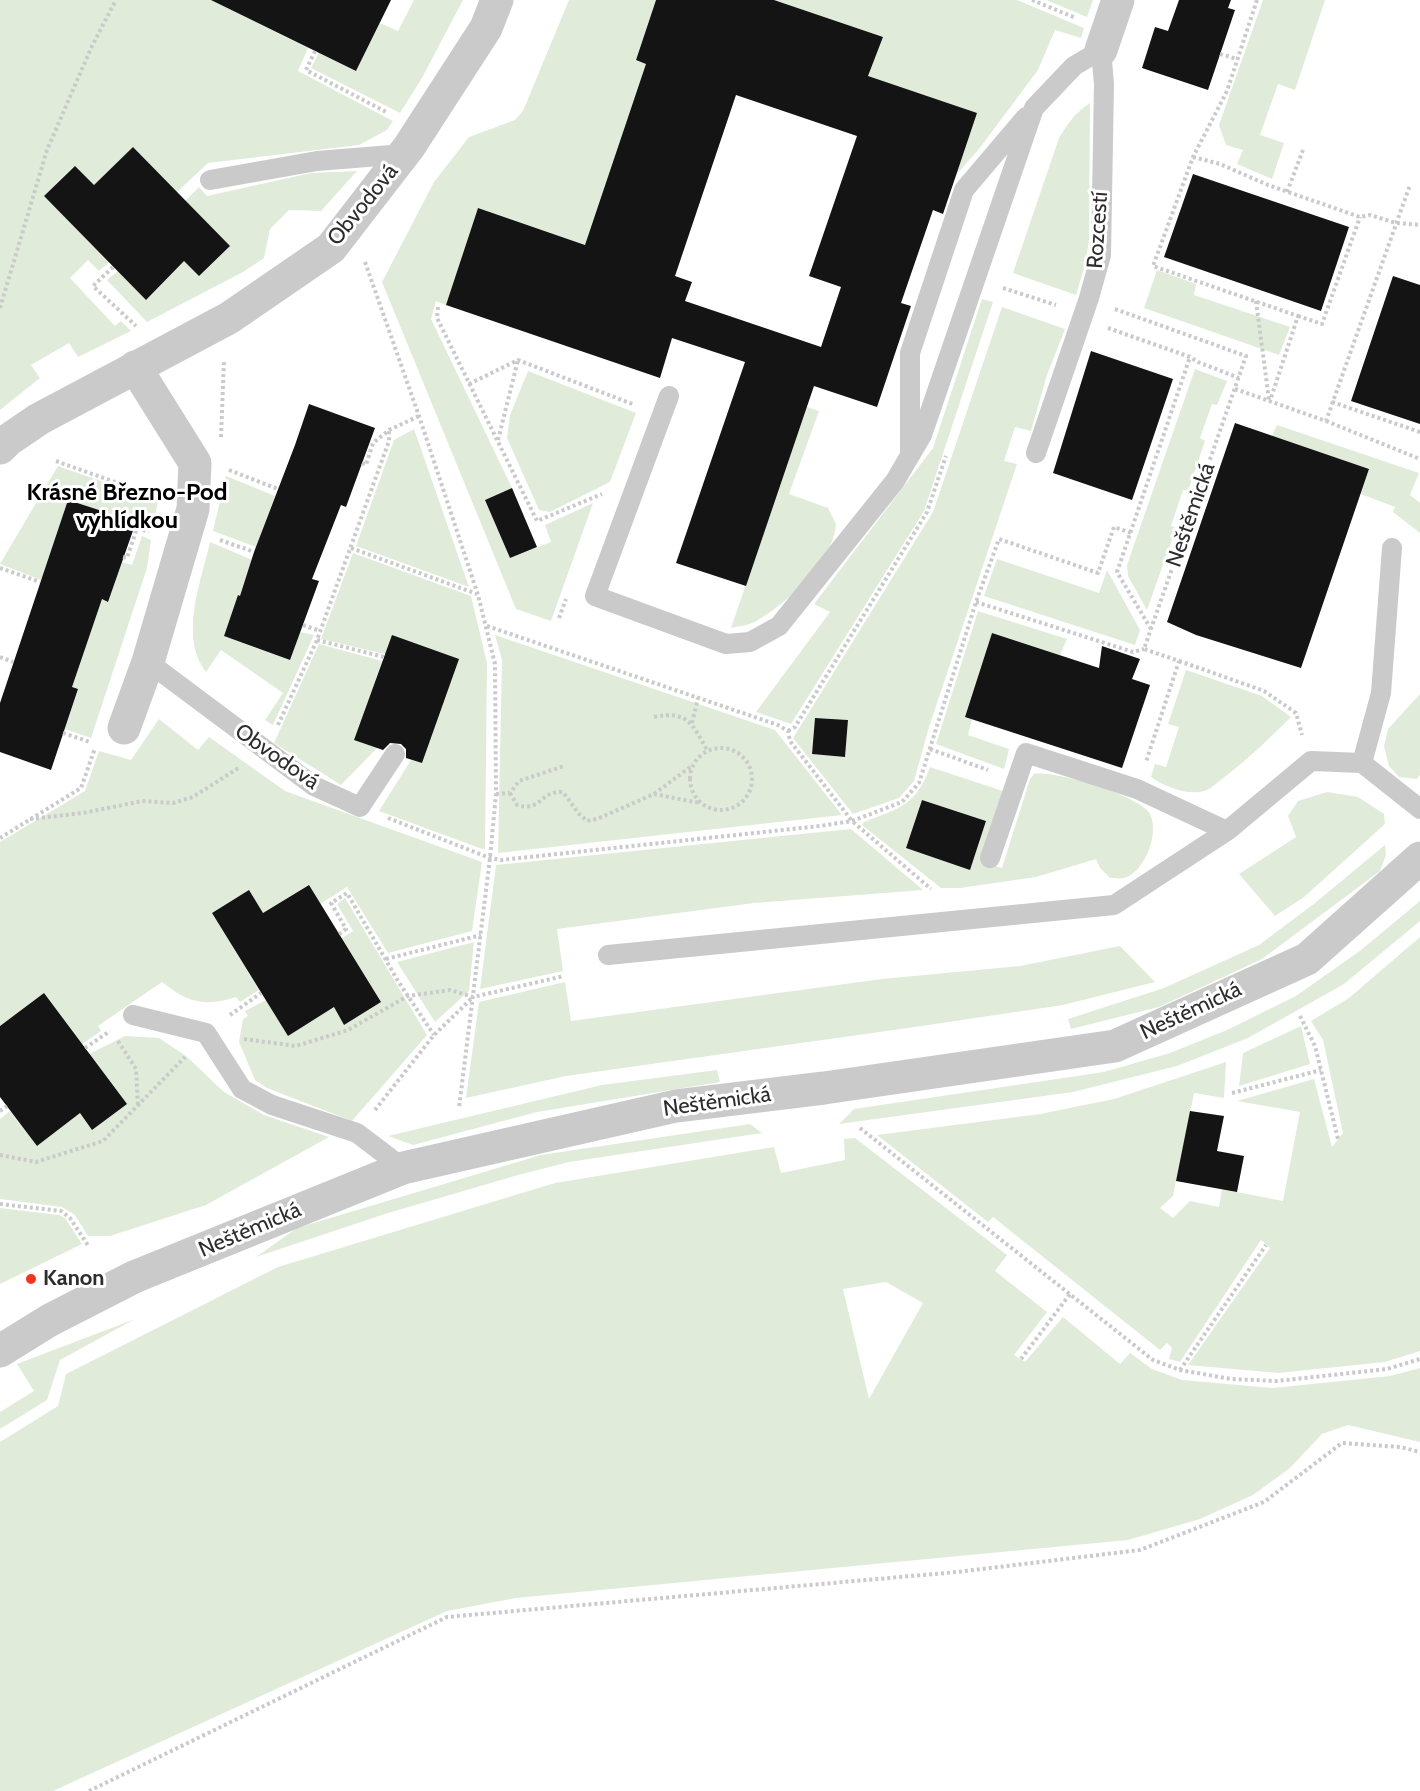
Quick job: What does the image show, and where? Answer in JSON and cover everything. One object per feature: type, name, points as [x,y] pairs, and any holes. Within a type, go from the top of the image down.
[{"type":"street","name":"Obvodová","points":[[0,448],[39,419],[224,321],[331,248],[412,142],[486,28],[497,0]]},
{"type":"street","name":"Rozcestí","points":[[1101,50],[1118,0]]},
{"type":"street","points":[[124,728],[148,662],[194,509],[195,464],[135,367]]},
{"type":"street","name":"Neštěmická","points":[[0,1351],[50,1320],[134,1277],[403,1168],[676,1106],[824,1088],[1115,1046],[1307,959],[1420,858]]},
{"type":"lane","points":[[910,455],[910,353],[964,190],[1034,108],[1074,66],[1101,50]]},
{"type":"lane","name":"Rozcestí","points":[[1036,453],[1089,298],[1101,255],[1104,84],[1101,50]]},
{"type":"lane","points":[[669,396],[595,596],[726,644],[750,642],[779,626],[895,481],[922,435],[1034,108]]},
{"type":"lane","points":[[210,180],[412,142]]},
{"type":"lane","points":[[1362,763],[1381,693],[1392,548]]},
{"type":"lane","name":"Obvodová","points":[[148,662],[314,786],[360,807]]},
{"type":"lane","points":[[990,858],[1026,753],[1137,789],[1227,831]]},
{"type":"lane","points":[[360,807],[395,754]]},
{"type":"lane","points":[[608,955],[1114,905],[1227,831],[1311,761],[1362,763],[1420,809]]},
{"type":"lane","points":[[133,1016],[206,1033],[242,1089],[272,1105],[357,1133],[403,1168]]},
{"type":"path","points":[[0,309],[47,150],[92,46],[116,0]]},
{"type":"path","points":[[1034,0],[1077,18]]},
{"type":"path","points":[[1257,0],[1227,91],[1193,157],[1153,266],[1322,324],[1360,217]]},
{"type":"path","points":[[315,51],[306,70],[412,142]]},
{"type":"path","points":[[1221,54],[1237,59]]},
{"type":"path","points":[[1287,192],[1303,150]]},
{"type":"path","points":[[1193,157],[1220,164],[1287,192],[1360,217],[1370,215],[1396,223],[1420,225]]},
{"type":"path","points":[[1326,421],[1410,185]]},
{"type":"path","points":[[364,262],[419,416],[478,595],[495,664],[496,794],[459,1108]]},
{"type":"path","points":[[113,267],[93,286],[138,327]]},
{"type":"path","points":[[1008,290],[1061,307]]},
{"type":"path","name":"Neštěmická","points":[[1089,298],[1246,356],[1144,649]]},
{"type":"path","points":[[1256,301],[1270,401]]},
{"type":"path","points":[[438,307],[437,318],[537,521],[602,493],[598,505]]},
{"type":"path","points":[[1270,401],[1298,316]]},
{"type":"path","points":[[221,444],[224,321]]},
{"type":"path","points":[[1103,326],[1190,357],[1239,378]]},
{"type":"path","points":[[1151,629],[1117,572],[1190,357]]},
{"type":"path","points":[[469,384],[518,360],[643,408]]},
{"type":"path","points":[[497,441],[518,360]]},
{"type":"path","points":[[1235,389],[1326,421],[1420,459]]},
{"type":"path","points":[[1332,402],[1420,432]]},
{"type":"path","points":[[362,464],[366,465],[374,443],[390,430],[419,416]]},
{"type":"path","points":[[30,819],[83,813],[141,801],[173,803],[193,797],[264,750],[317,640],[389,441],[390,430]]},
{"type":"path","points":[[56,461],[194,509],[220,467],[278,489]]},
{"type":"path","points":[[360,807],[490,858],[501,860],[808,828],[852,821],[902,802],[919,783],[976,602],[999,539],[1098,573],[1114,527],[1131,534]]},
{"type":"path","points":[[123,557],[127,558],[137,528]]},
{"type":"path","points":[[232,544],[254,552]]},
{"type":"path","points":[[351,548],[478,595]]},
{"type":"path","points":[[0,568],[40,582]]},
{"type":"path","points":[[559,618],[567,595]]},
{"type":"path","points":[[976,602],[1133,652],[1144,649],[1264,691],[1296,713],[1311,761]]},
{"type":"path","points":[[303,625],[320,631]]},
{"type":"path","points":[[486,626],[778,725],[788,731],[790,741],[852,821],[931,889]]},
{"type":"path","points":[[317,640],[384,657]]},
{"type":"path","points":[[0,657],[13,662]]},
{"type":"path","points":[[1137,789],[1179,661]]},
{"type":"path","points":[[692,723],[698,698]]},
{"type":"path","points":[[654,717],[676,714],[692,723],[707,750]]},
{"type":"path","points":[[0,838],[81,788],[96,744],[63,733]]},
{"type":"path","points":[[510,793],[517,805],[527,808],[549,794],[563,792],[579,814],[587,820],[597,819],[654,794],[693,765],[707,750],[717,747],[737,752],[751,768],[752,788],[747,798],[730,809],[720,810],[701,803],[654,794]]},
{"type":"path","points":[[930,749],[1015,780]]},
{"type":"path","points":[[693,765],[690,776],[691,786],[694,795],[701,803]]},
{"type":"path","points":[[496,794],[510,793],[519,781],[564,766]]},
{"type":"path","points":[[339,934],[346,929],[331,903],[347,893],[434,1035]]},
{"type":"path","points":[[386,959],[481,934]]},
{"type":"path","points":[[0,1155],[36,1162],[103,1141],[138,1107],[206,1033],[296,1046],[348,1030],[408,996],[450,990],[473,997],[564,976]]},
{"type":"path","points":[[242,1006],[261,993]]},
{"type":"path","points":[[357,1133],[434,1035],[473,997]]},
{"type":"path","points":[[1300,1016],[1315,1046],[1338,1139]]},
{"type":"path","points":[[111,1030],[136,1069],[138,1107]]},
{"type":"path","points":[[85,1048],[105,1034]]},
{"type":"path","points":[[1232,1093],[1321,1070]]},
{"type":"path","points":[[0,1111],[6,1106]]},
{"type":"path","points":[[860,1128],[1153,1360],[1180,1370],[1231,1379],[1277,1381],[1387,1370],[1420,1359]]},
{"type":"path","points":[[0,1204],[61,1211],[70,1218],[89,1247]]},
{"type":"path","points":[[1180,1370],[1266,1245]]},
{"type":"path","points":[[1021,1359],[1070,1294]]},
{"type":"path","points":[[89,1791],[447,1617],[957,1572],[1140,1550],[1264,1502],[1342,1443],[1400,1447],[1420,1452]]},
{"type":"green space","points":[[0,0],[230,0],[227,8],[308,48],[298,71],[393,121],[387,130],[359,145],[208,163],[177,192],[133,147],[94,185],[74,166],[44,196],[109,262],[99,271],[88,260],[70,278],[115,326],[121,321],[131,331],[78,357],[69,343],[31,365],[40,378],[0,410]]},
{"type":"green space","points":[[414,0],[463,0],[422,78],[400,113],[311,68],[319,53],[356,71],[380,23],[398,31]]},
{"type":"green space","points":[[569,0],[656,0],[636,60],[673,73],[612,254],[478,208],[446,305],[436,301],[431,319],[512,488],[485,500],[510,558],[551,542],[545,525],[593,503],[551,621],[516,609],[382,282],[434,182],[469,137],[515,120],[523,111]]},
{"type":"green space","points":[[774,0],[1017,0],[1084,28],[1081,38],[1055,30],[1038,70],[979,149],[955,176],[868,76],[883,37]]},
{"type":"green space","points":[[1046,0],[1093,0],[1087,17]]},
{"type":"green space","points":[[1263,0],[1325,0],[1295,90],[1278,84],[1260,135],[1284,143],[1272,179],[1237,164],[1243,150],[1226,145],[1219,125]]},
{"type":"green space","points":[[1090,103],[1089,239],[1086,261],[1076,295],[1013,273],[1059,138],[1073,118]]},
{"type":"green space","points":[[357,171],[321,211],[289,210],[270,229],[264,258],[243,272],[147,322],[107,280],[118,271],[146,299],[184,261],[199,276],[185,201],[199,187],[207,196],[311,173]]},
{"type":"green space","points":[[1157,270],[1196,284],[1194,295],[1290,327],[1279,355],[1144,308]]},
{"type":"green space","points":[[982,299],[993,302],[924,511],[791,724],[756,712],[830,612],[814,604],[933,448]]},
{"type":"green space","points":[[1002,307],[1065,329],[1047,375],[1031,431],[1015,427],[1004,461],[1017,464],[929,727],[914,781],[899,798],[853,814],[793,738],[933,512]],"holes":[[[815,718],[848,720],[845,757],[812,754]]]},
{"type":"green space","points":[[1195,369],[1227,381],[1217,405],[1212,404],[1200,438],[1205,441],[1188,491],[1183,490],[1171,526],[1176,528],[1147,610],[1128,576],[1127,565]]},
{"type":"green space","points":[[528,371],[636,413],[610,482],[550,512],[539,510],[507,438],[510,415]]},
{"type":"green space","points":[[807,407],[819,411],[789,494],[828,508],[836,524],[833,537],[827,551],[808,579],[783,603],[755,622],[731,628]]},
{"type":"green space","points":[[1277,425],[1419,473],[1410,495],[1420,503],[1420,533],[1393,512],[1395,507],[1361,494],[1369,469],[1272,436]]},
{"type":"green space","points":[[414,429],[469,587],[356,546],[394,440]]},
{"type":"green space","points":[[58,466],[158,501],[152,529],[68,500],[55,540],[55,581],[42,577],[41,580],[0,564]]},
{"type":"green space","points":[[226,476],[275,496],[256,547],[213,531]]},
{"type":"green space","points":[[142,536],[151,540],[147,568],[91,738],[65,729],[78,690],[71,687],[102,599],[108,601],[122,562],[132,565]]},
{"type":"green space","points":[[210,542],[264,565],[250,600],[238,596],[224,636],[289,660],[300,632],[314,635],[273,725],[265,720],[283,693],[221,650],[206,672],[198,658],[193,626],[198,591]]},
{"type":"green space","points":[[353,553],[471,596],[487,663],[485,850],[379,811],[411,760],[422,763],[458,659],[385,654],[321,639]]},
{"type":"green space","points":[[997,559],[1099,593],[1107,570],[1140,630],[1135,645],[984,596]]},
{"type":"green space","points":[[978,611],[1067,639],[1060,655],[992,633],[965,716],[972,719],[968,735],[1009,749],[1004,769],[936,744]]},
{"type":"green space","points":[[495,635],[775,730],[842,815],[498,853],[502,660]]},
{"type":"green space","points":[[319,644],[382,661],[355,739],[377,748],[341,785],[274,743]]},
{"type":"green space","points":[[1186,670],[1262,696],[1291,717],[1240,764],[1207,790],[1200,792],[1178,790],[1151,777],[1155,764],[1166,767],[1179,727],[1168,724]]},
{"type":"green space","points":[[1420,694],[1420,775],[1417,779],[1399,777],[1389,766],[1384,746],[1388,729]]},
{"type":"green space","points":[[159,719],[198,750],[209,737],[285,791],[482,862],[472,931],[388,953],[347,887],[320,904],[308,885],[263,913],[248,891],[212,913],[259,990],[240,1002],[236,997],[215,1002],[189,999],[162,982],[98,1026],[101,1031],[82,1044],[44,994],[0,1026],[0,842],[85,791],[99,751],[131,760]]},
{"type":"green space","points":[[930,767],[1006,792],[982,862],[1002,868],[1030,779],[1034,774],[1059,776],[1094,785],[1140,805],[1148,811],[1152,819],[1152,839],[1139,868],[1124,878],[1110,878],[1100,868],[1096,859],[1036,877],[960,888],[941,888],[862,825],[864,822],[905,804],[925,780]],"holes":[[[922,800],[986,821],[970,869],[906,848]]]},
{"type":"green space","points":[[1327,792],[1358,797],[1384,814],[1385,824],[1304,897],[1275,916],[1239,874],[1296,837],[1288,816],[1298,801]]},
{"type":"green space","points":[[851,829],[923,890],[754,903],[557,929],[563,971],[480,989],[496,865]]},
{"type":"green space","points":[[1385,845],[1386,855],[1380,871],[1262,959],[1159,1007],[1071,1029],[1068,1019],[1164,988],[1259,945],[1315,903]]},
{"type":"green space","points":[[345,898],[427,1035],[352,1121],[267,1088],[255,1080],[239,1042],[243,1019],[248,1016],[245,1011],[266,1000],[288,1036],[334,1007],[344,1025],[381,1002],[342,938],[353,931],[337,904]]},
{"type":"green space","points":[[1420,901],[1420,921],[1344,984],[1248,1038],[1177,1066],[1073,1092],[839,1124],[854,1109],[1104,1072],[1170,1053],[1227,1030],[1296,996],[1361,950]]},
{"type":"green space","points":[[1420,937],[1420,1351],[1385,1362],[1278,1373],[1188,1365],[1270,1248],[1261,1240],[1180,1362],[1169,1359],[1172,1348],[1167,1343],[1160,1350],[993,1217],[988,1222],[877,1135],[1040,1114],[1114,1099],[1226,1062],[1224,1098],[1194,1093],[1173,1196],[1160,1208],[1173,1218],[1190,1201],[1219,1207],[1222,1189],[1283,1201],[1300,1112],[1237,1101],[1314,1079],[1332,1147],[1343,1133],[1323,1040],[1311,1021],[1349,998]]},
{"type":"green space","points":[[474,942],[469,991],[435,1022],[397,962]]},
{"type":"green space","points":[[1120,946],[1155,982],[1063,1005],[566,1076],[466,1098],[479,1002],[565,982],[571,1021],[882,979],[1020,966]]},
{"type":"green space","points":[[1301,1026],[1310,1064],[1239,1086],[1243,1053]]},
{"type":"green space","points":[[125,1036],[159,1038],[186,1056],[224,1092],[264,1115],[329,1137],[206,1205],[110,1236],[88,1236],[75,1215],[62,1207],[0,1199],[0,1119],[10,1111],[37,1146],[80,1113],[92,1129],[89,1054]]},
{"type":"green space","points":[[717,1070],[720,1082],[537,1112],[413,1145],[388,1136],[602,1085]]},
{"type":"green space","points":[[750,1124],[762,1133],[569,1162],[385,1214],[256,1257],[297,1228],[541,1155]]},
{"type":"green space","points":[[855,1138],[1007,1255],[995,1271],[1047,1312],[1014,1355],[1025,1362],[1063,1317],[1120,1364],[1130,1353],[1152,1369],[1182,1380],[1273,1388],[1390,1376],[1420,1368],[1420,1442],[1348,1425],[1322,1434],[1290,1468],[1253,1495],[1200,1519],[1128,1540],[516,1598],[447,1611],[53,1791],[0,1791],[0,1442],[58,1406],[66,1374],[278,1267],[555,1183],[774,1147],[781,1173],[845,1160],[844,1139]],"holes":[[[886,1282],[923,1303],[869,1399],[843,1289]]]},
{"type":"green space","points":[[0,1208],[59,1215],[65,1218],[82,1244],[0,1284]]},
{"type":"green space","points":[[135,1319],[60,1360],[47,1400],[0,1429],[0,1412],[34,1391],[17,1364]]},
{"type":"building","points":[[211,0],[391,0],[356,71]]},
{"type":"building","points":[[656,0],[774,0],[883,37],[868,76],[977,113],[943,214],[933,210],[901,303],[911,306],[877,407],[814,386],[746,586],[676,563],[745,362],[672,338],[660,378],[446,305],[478,208],[585,245],[646,64],[636,60]],"holes":[[[736,95],[857,136],[809,276],[841,287],[821,347],[685,301],[692,282],[675,276]]]},
{"type":"building","points":[[1179,0],[1231,0],[1228,8],[1235,10],[1208,90],[1142,68],[1155,27],[1168,31]]},
{"type":"building","points":[[133,147],[230,246],[199,276],[184,261],[146,300],[44,196],[75,166],[94,185]]},
{"type":"building","points":[[1193,174],[1349,227],[1321,311],[1164,257]]},
{"type":"building","points":[[1393,276],[1420,285],[1420,424],[1351,401]]},
{"type":"building","points":[[1091,351],[1173,379],[1132,500],[1053,473]]},
{"type":"building","points":[[309,404],[375,428],[346,507],[341,505],[312,579],[319,581],[290,660],[224,636]]},
{"type":"building","points":[[1235,423],[1369,469],[1301,668],[1196,635],[1167,622]]},
{"type":"building","points":[[512,488],[537,547],[510,558],[485,500]]},
{"type":"building","points":[[68,500],[136,522],[108,602],[102,599],[72,687],[78,689],[51,770],[0,752],[0,703]]},
{"type":"building","points":[[992,633],[1099,668],[1102,646],[1140,659],[1132,679],[1150,685],[1122,768],[965,717]]},
{"type":"building","points":[[392,635],[459,659],[422,763],[406,758],[406,749],[401,744],[390,743],[383,750],[354,740]]},
{"type":"building","points":[[815,718],[848,720],[845,757],[812,754]]},
{"type":"building","points":[[922,800],[986,821],[970,870],[906,848]]},
{"type":"building","points":[[309,885],[381,1002],[344,1025],[334,1007],[288,1036],[212,913],[249,890],[263,913]]},
{"type":"building","points":[[44,993],[127,1104],[92,1130],[80,1113],[37,1146],[0,1097],[0,1026]]},
{"type":"building","points":[[1190,1111],[1224,1116],[1217,1151],[1244,1156],[1237,1192],[1176,1181]]},
{"type":"place","name":"Kanon","points":[[31,1279]]},
{"type":"district","name":"Krásné Březno-Pod vyhlídkou","points":[[127,507]]}]
